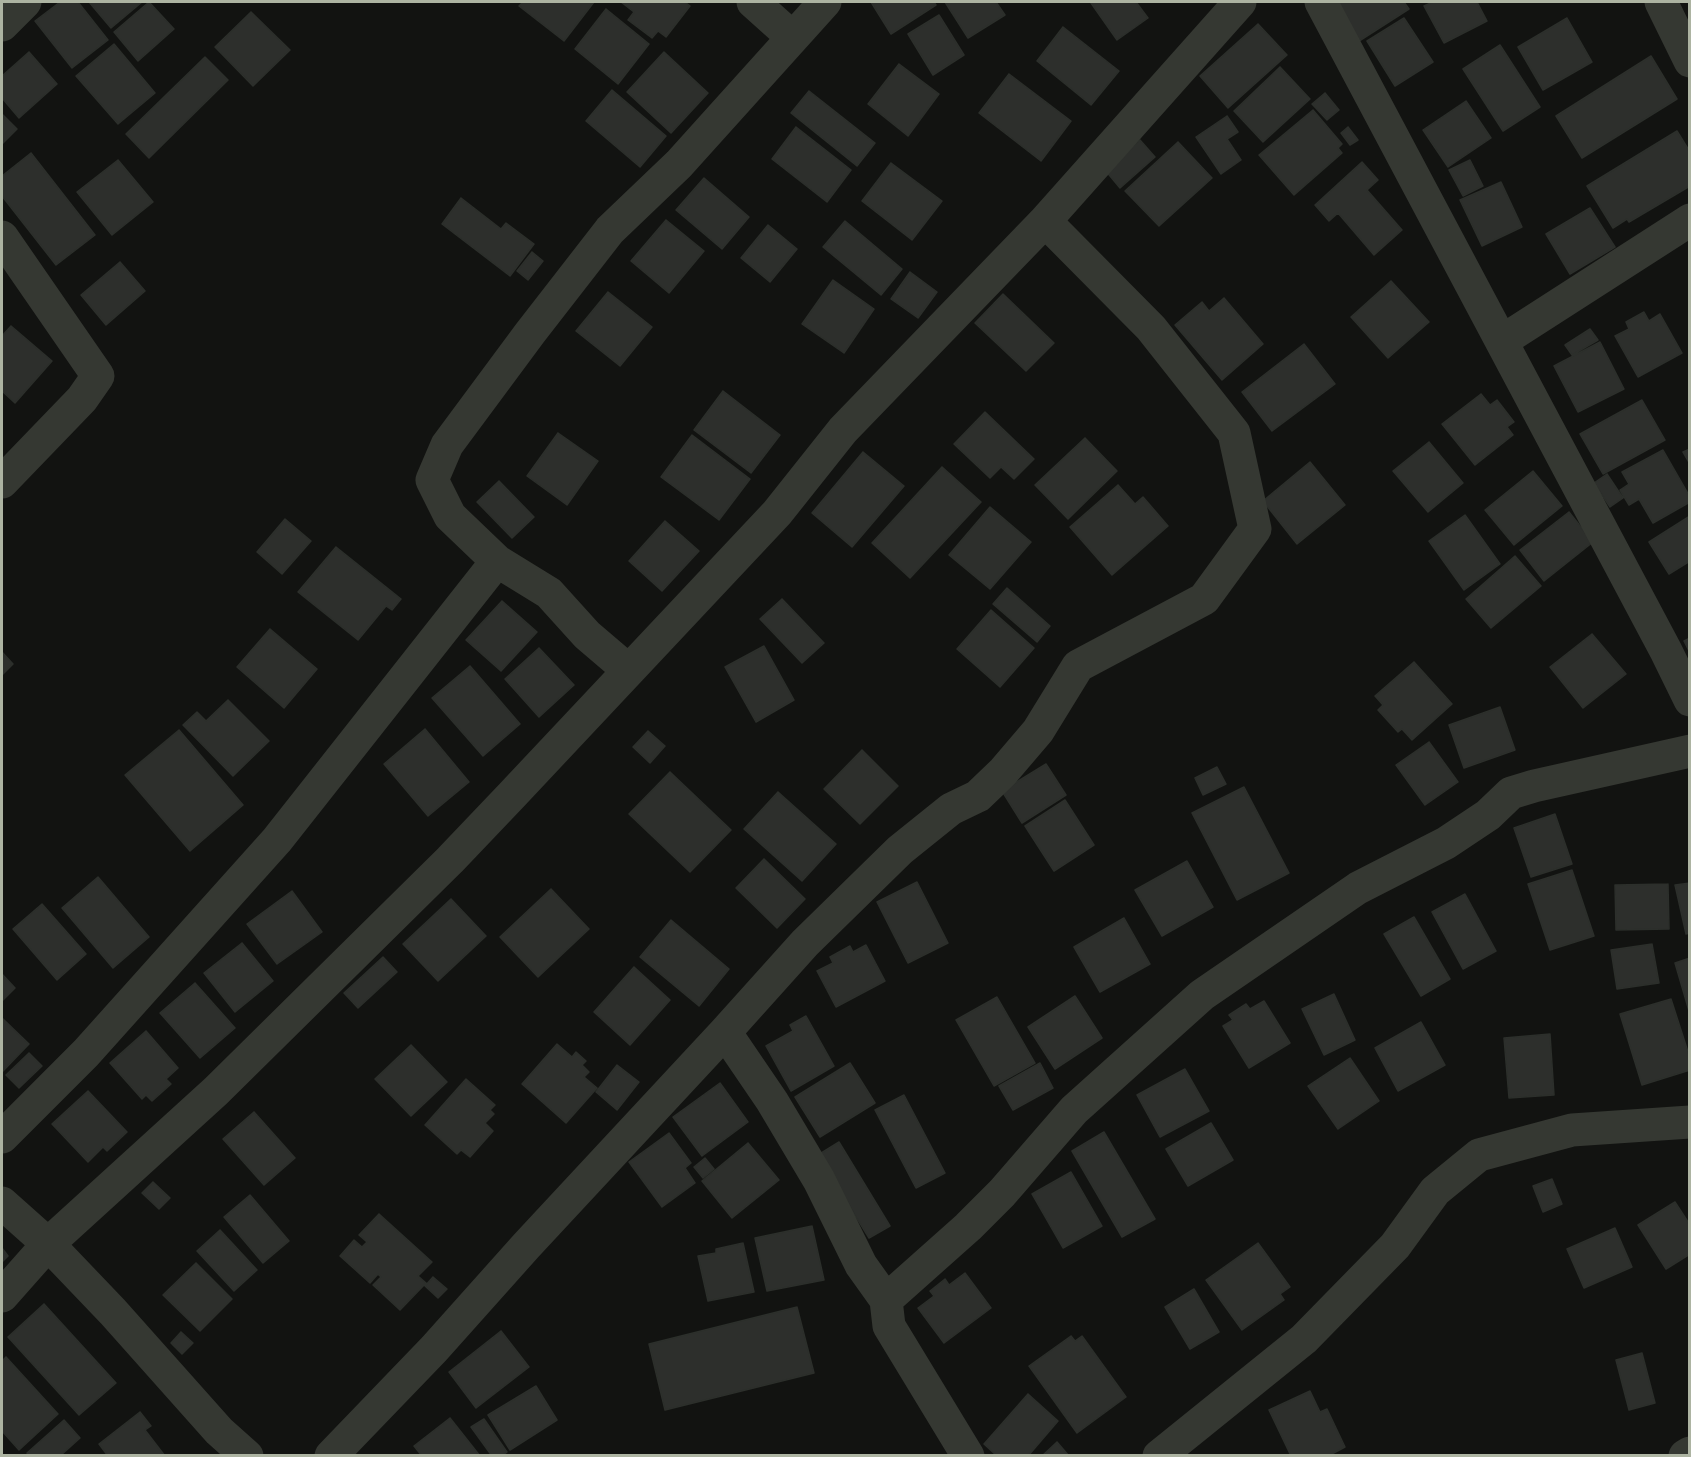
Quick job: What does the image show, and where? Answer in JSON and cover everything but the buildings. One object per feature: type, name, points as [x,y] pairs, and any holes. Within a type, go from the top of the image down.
[{"type":"street","points":[[2,25],[25,2]]},
{"type":"street","points":[[753,2],[792,37]]},
{"type":"street","points":[[628,670],[587,635],[549,593],[497,561],[450,516],[432,480],[447,445],[530,333],[610,231],[679,164],[825,2]]},
{"type":"street","points":[[2,1296],[48,1244],[216,1091],[450,860],[777,513],[843,430],[1045,221],[1240,2]]},
{"type":"street","points":[[1321,2],[1666,651],[1689,700]]},
{"type":"street","points":[[1661,2],[1689,61]]},
{"type":"street","points":[[1502,341],[1689,220]]},
{"type":"street","points":[[331,1455],[434,1349],[805,943],[900,850],[951,809],[978,796],[1003,772],[1038,731],[1078,666],[1204,599],[1255,529],[1234,433],[1151,328],[1045,221]]},
{"type":"street","points":[[2,237],[98,375],[82,399],[2,482]]},
{"type":"street","points":[[2,1137],[86,1053],[277,840],[497,561]]},
{"type":"street","points":[[886,1300],[994,1201],[1074,1110],[1202,995],[1358,888],[1446,843],[1488,815],[1511,793],[1689,751]]},
{"type":"street","points":[[725,1032],[772,1101],[819,1180],[861,1265],[886,1300],[889,1326],[968,1455]]},
{"type":"street","points":[[1159,1455],[1304,1340],[1395,1246],[1435,1191],[1479,1155],[1572,1130],[1689,1122]]},
{"type":"street","points":[[2,1203],[48,1244],[113,1312],[219,1431],[246,1455]]},
{"type":"street","points":[[1684,1455],[1689,1453]]}]
